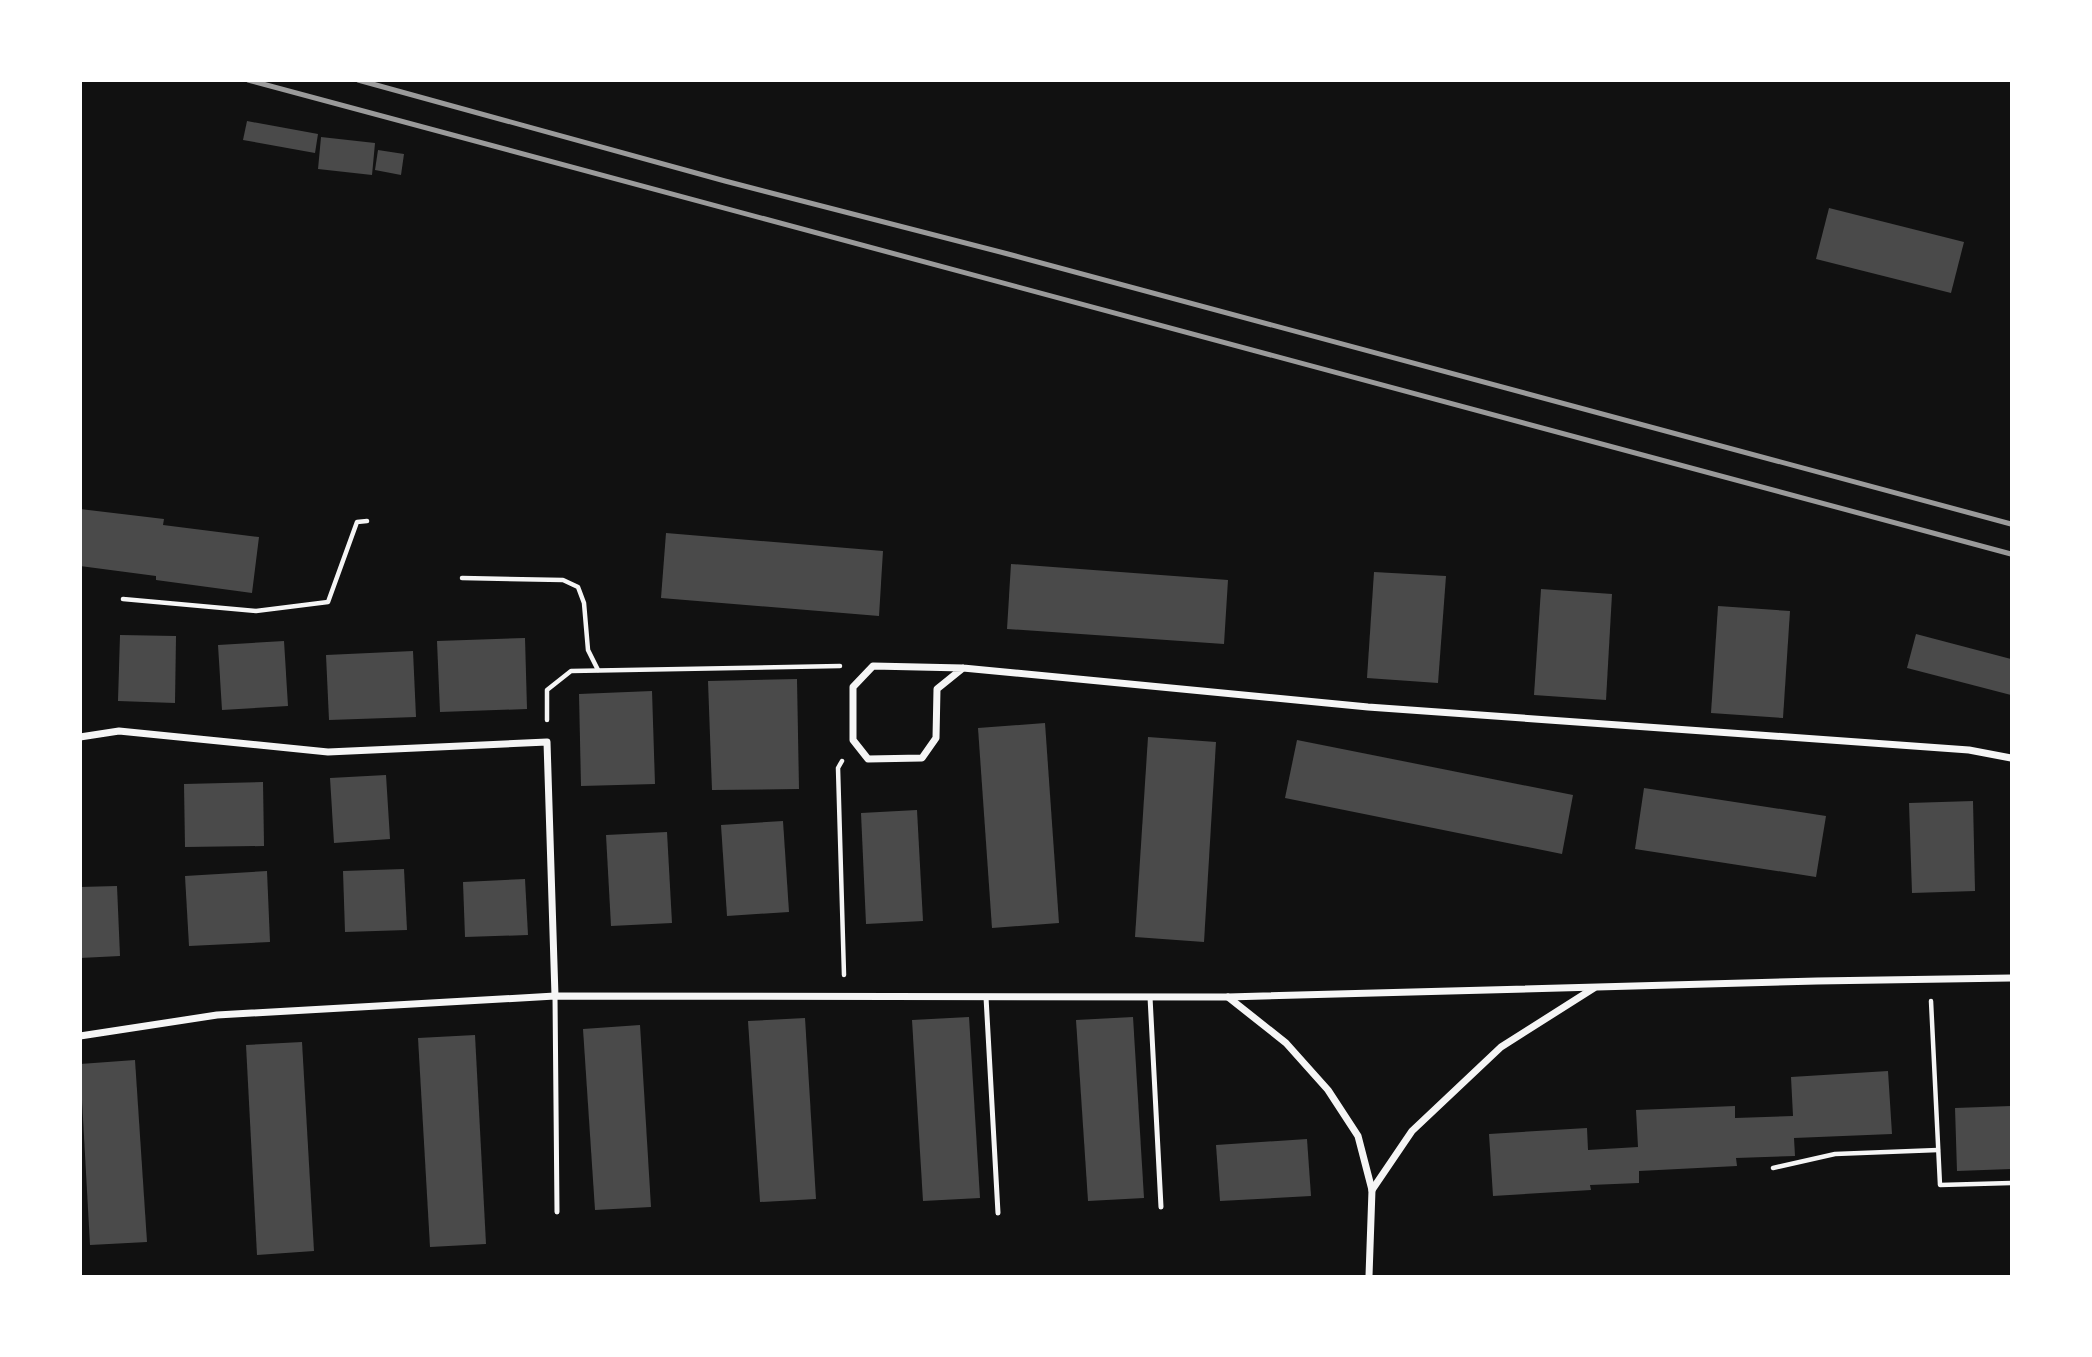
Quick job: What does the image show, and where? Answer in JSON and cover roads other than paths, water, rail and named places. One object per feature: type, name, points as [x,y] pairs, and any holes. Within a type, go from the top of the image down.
[{"type":"street","points":[[963,668],[937,689],[936,738],[922,758],[868,759],[853,740],[852,687],[873,666],[963,668],[1368,707],[1969,750],[2011,758]]},
{"type":"street","points":[[80,737],[119,731],[328,752],[547,742],[555,996]]},
{"type":"street","points":[[80,1036],[217,1015],[555,996],[1228,997],[2011,978]]},
{"type":"street","points":[[1372,1190],[1412,1131],[1501,1047],[1595,988]]},
{"type":"street","points":[[1228,997],[1286,1043],[1328,1090],[1357,1136],[1372,1190],[1369,1276]]},
{"type":"lane","points":[[555,996],[557,1212]]},
{"type":"lane","points":[[986,997],[998,1213]]},
{"type":"lane","points":[[1150,997],[1161,1207]]},
{"type":"railway","points":[[248,80],[2011,554]]},
{"type":"railway","points":[[358,80],[725,181],[1008,254],[2011,524]]}]
